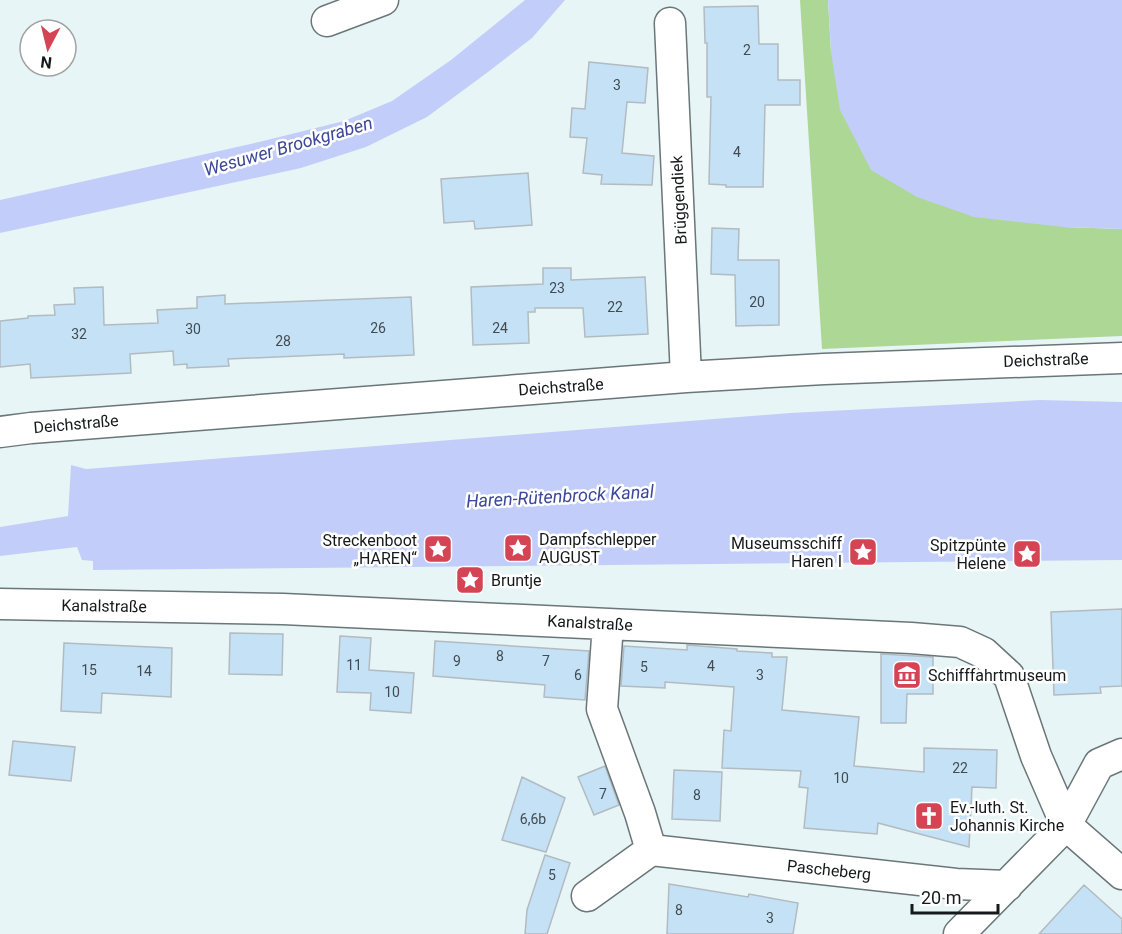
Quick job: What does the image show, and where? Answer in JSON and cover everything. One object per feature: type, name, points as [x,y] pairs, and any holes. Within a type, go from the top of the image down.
[{"type":"street","points":[[327,21],[383,0]]},
{"type":"street","name":"Brüggendiek","points":[[670,23],[686,378]]},
{"type":"street","name":"Deichstraße","points":[[0,432],[686,378],[824,369],[1122,358]]},
{"type":"street","name":"Kanalstraße","points":[[0,604],[283,609],[900,637],[960,642],[984,653],[1009,676],[1036,756],[1066,825]]},
{"type":"street","points":[[587,896],[651,850],[602,709],[608,624]]},
{"type":"street","points":[[959,934],[1066,825],[1099,764],[1122,754]]},
{"type":"street","points":[[1066,825],[1122,874]]},
{"type":"street","name":"Pascheberg","points":[[651,850],[956,884],[1007,886]]},
{"type":"green space","points":[[800,0],[828,0],[831,52],[1064,227],[1122,229],[1122,336],[822,349]]},
{"type":"water","name":"Wesuwer Brookgraben","points":[[525,0],[565,0],[532,38],[488,72],[427,117],[366,147],[301,168],[0,233],[0,200],[344,121],[392,101],[451,60]]},
{"type":"water","points":[[828,0],[1122,0],[1122,229],[1064,227],[974,217],[917,197],[871,170],[840,110],[831,52]]},
{"type":"water","name":"Haren-Rütenbrock Kanal","points":[[1040,400],[1122,402],[1122,560],[93,570],[93,561],[82,560],[77,547],[0,556],[0,527],[68,516],[71,465],[86,469],[790,413]]},
{"type":"building","points":[[758,6],[759,44],[778,44],[778,80],[800,80],[800,105],[765,105],[763,187],[726,187],[726,185],[709,184],[711,97],[707,97],[704,7]]},
{"type":"building","points":[[589,62],[648,68],[645,103],[627,102],[622,153],[654,156],[652,185],[601,184],[602,175],[583,173],[587,138],[570,137],[572,108],[585,109]]},
{"type":"building","points":[[528,173],[532,225],[475,229],[474,221],[444,223],[441,179]]},
{"type":"building","points":[[712,228],[739,229],[738,260],[779,260],[779,325],[736,326],[735,275],[711,274]]},
{"type":"building","points":[[543,268],[571,268],[571,280],[645,277],[648,334],[585,337],[583,308],[535,308],[535,312],[528,312],[529,343],[473,345],[471,287],[543,284]]},
{"type":"building","points":[[103,287],[104,325],[158,323],[157,310],[197,308],[197,297],[225,295],[225,304],[411,297],[414,355],[344,358],[344,354],[228,359],[229,366],[187,368],[187,364],[174,365],[173,351],[130,354],[131,373],[31,378],[30,364],[0,367],[0,321],[28,318],[28,316],[55,315],[54,305],[75,304],[74,288]]},
{"type":"building","points":[[1122,609],[1122,686],[1100,687],[1101,693],[1054,695],[1051,612]]},
{"type":"building","points":[[230,633],[283,634],[282,675],[229,674]]},
{"type":"building","points":[[340,636],[371,638],[369,670],[414,673],[411,713],[370,710],[371,693],[337,692]]},
{"type":"building","points":[[435,641],[589,651],[585,700],[544,697],[545,685],[433,676]]},
{"type":"building","points":[[64,643],[172,648],[171,697],[102,693],[101,713],[61,711]]},
{"type":"building","points":[[687,645],[772,653],[772,657],[787,657],[782,710],[859,717],[854,766],[924,772],[924,748],[997,750],[996,788],[972,787],[969,847],[878,823],[877,834],[804,828],[808,788],[799,787],[801,771],[722,768],[724,730],[731,731],[734,687],[665,682],[665,688],[621,686],[624,646],[687,650]]},
{"type":"building","points":[[881,654],[933,657],[933,694],[907,694],[906,723],[881,723]]},
{"type":"building","points":[[13,741],[75,747],[71,781],[9,775]]},
{"type":"building","points":[[605,766],[619,805],[594,815],[578,777]]},
{"type":"building","points":[[674,770],[722,772],[720,821],[672,819]]},
{"type":"building","points":[[522,777],[565,798],[546,852],[502,840]]},
{"type":"building","points":[[545,855],[570,863],[547,934],[525,934],[527,910]]},
{"type":"building","points":[[669,884],[798,903],[793,934],[667,934]]},
{"type":"building","points":[[1084,885],[1122,919],[1122,934],[1039,934]]},
{"type":"place","name":"Dampfschlepper AUGUST","points":[[518,548]]},
{"type":"place","name":"Streckenboot „HAREN“","points":[[438,549]]},
{"type":"place","name":"Museumsschiff Haren I","points":[[863,552]]},
{"type":"place","name":"Spitzpünte Helene","points":[[1027,554]]},
{"type":"place","name":"Bruntje","points":[[470,580]]},
{"type":"place","name":"Schifffahrtmuseum","points":[[907,675]]},
{"type":"place","name":"Ev.-luth. St. Johannis Kirche","points":[[929,816]]}]
